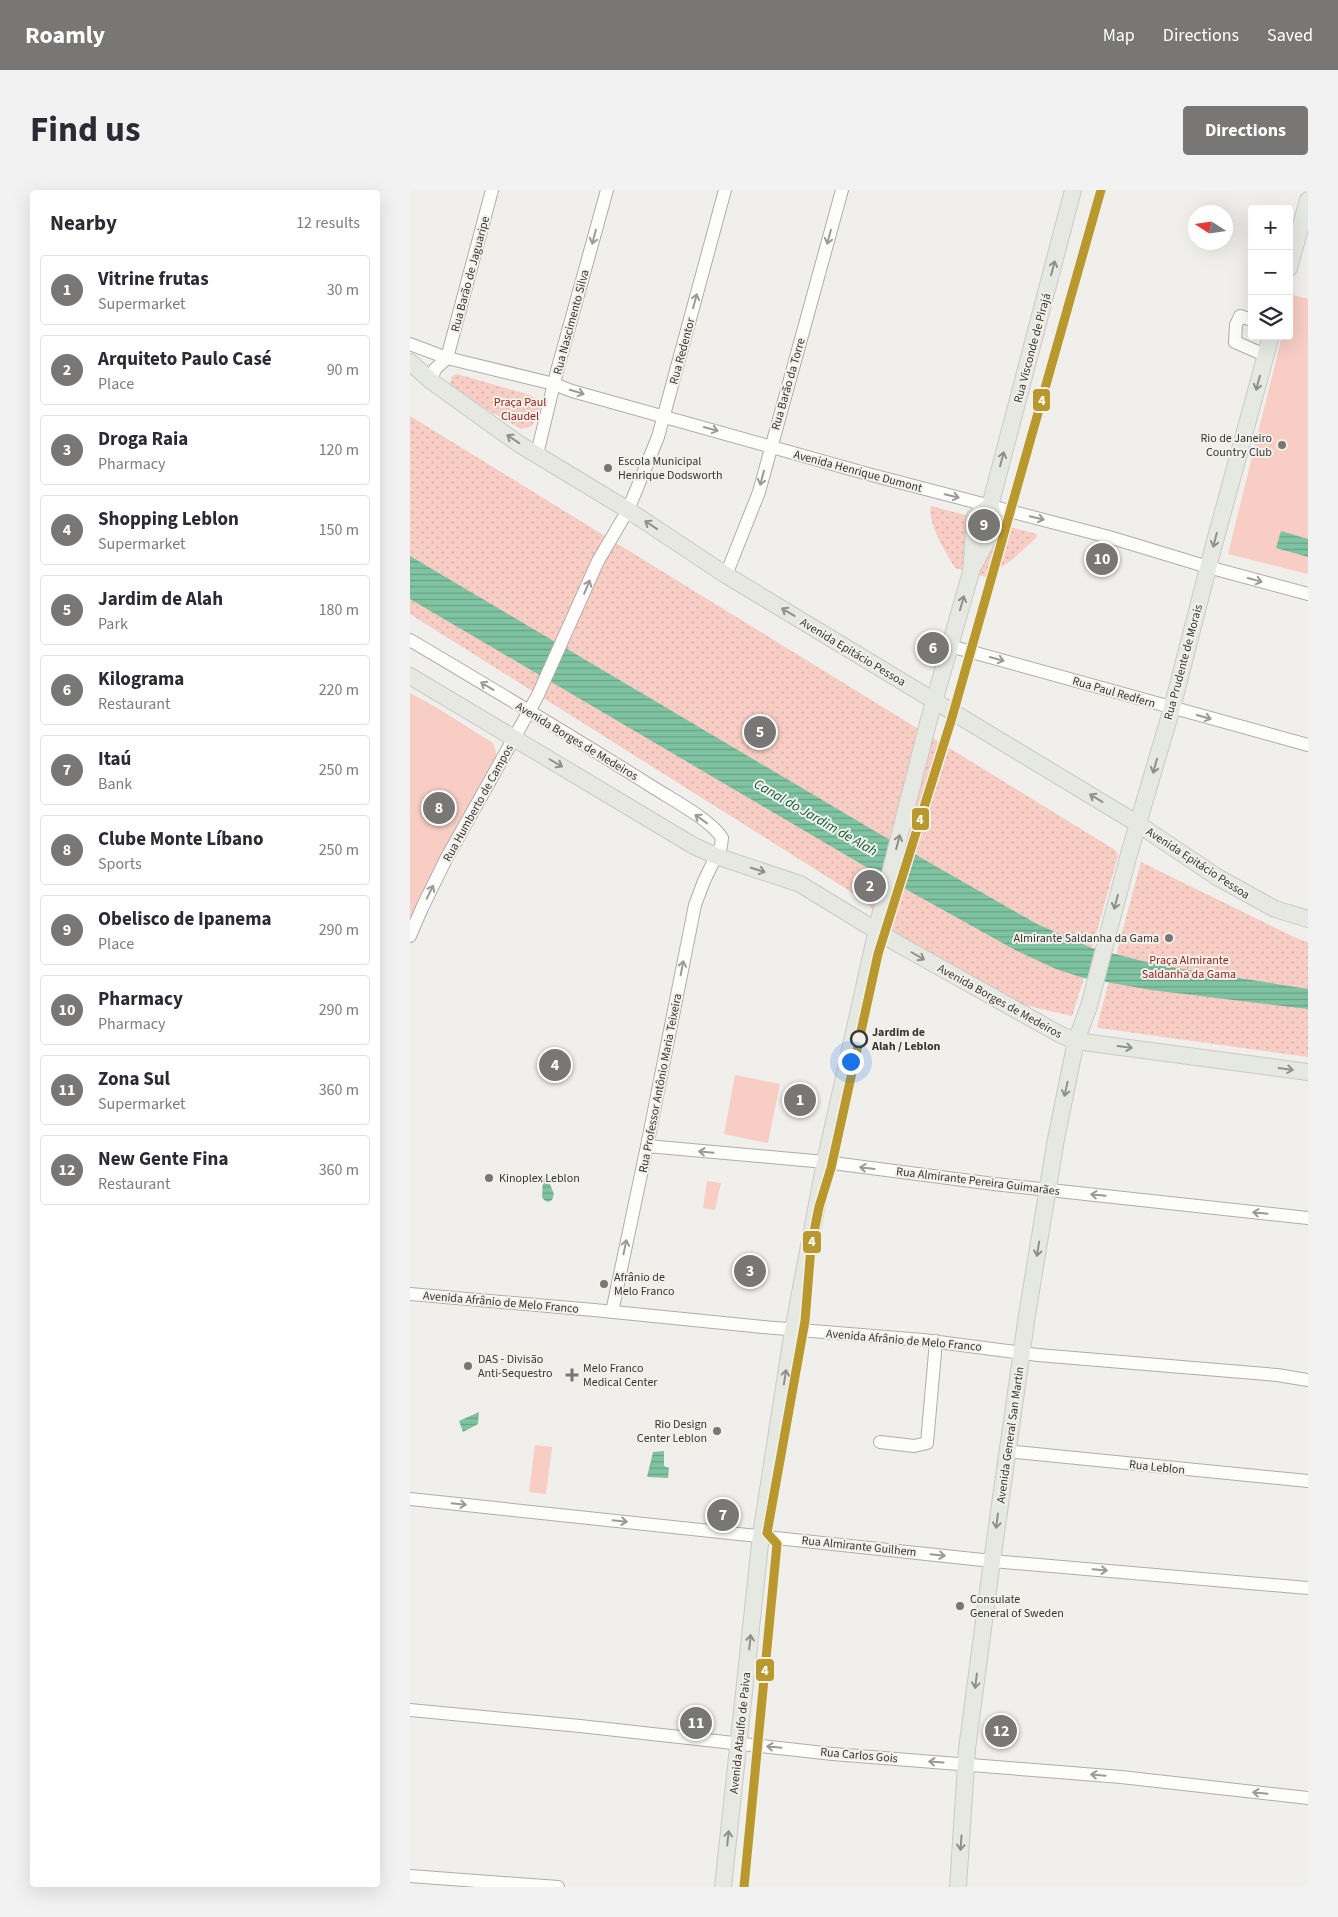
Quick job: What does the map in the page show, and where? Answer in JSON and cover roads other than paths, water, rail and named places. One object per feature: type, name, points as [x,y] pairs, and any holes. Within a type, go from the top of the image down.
[{"type":"main road","name":"Rua Visconde de Pirajá","points":[[922,749],[971,572],[975,517],[990,506],[1074,190]]},
{"type":"main road","points":[[1293,254],[1308,200]]},
{"type":"main road","name":"Rua Prudente de Morais","points":[[1094,988],[1129,854],[1172,708],[1270,340]]},
{"type":"main road","name":"Avenida Epitácio Pessoa","points":[[410,362],[431,381],[537,454],[628,510],[726,575],[1138,824],[1217,877],[1276,909],[1308,919]]},
{"type":"main road","name":"Avenida Borges de Medeiros","points":[[410,676],[694,846],[716,856],[800,884],[876,931],[1061,1035],[1076,1041],[1308,1072]]},
{"type":"main road","name":"Avenida Ataulfo de Paiva","points":[[723,1887],[740,1744],[761,1535],[793,1330],[825,1162],[876,931],[922,749]]},
{"type":"main road","name":"Avenida General San Martin","points":[[958,1887],[966,1764],[1006,1451],[1047,1189],[1076,1041],[1094,988]]},
{"type":"street","name":"Rua Barão de Jaguaripe","points":[[447,358],[492,190]]},
{"type":"street","name":"Rua Nascimento Silva","points":[[537,454],[554,384],[607,190]]},
{"type":"street","name":"Rua Redentor","points":[[628,510],[658,437],[726,190]]},
{"type":"street","name":"Rua Barão da Torre","points":[[726,575],[759,492],[842,190]]},
{"type":"street","points":[[1248,319],[1240,316],[1236,325],[1235,342],[1266,355]]},
{"type":"street","name":"Avenida Henrique Dumont","points":[[410,344],[447,358],[554,384],[572,391],[1109,537],[1208,567],[1308,594]]},
{"type":"street","points":[[431,381],[434,370],[447,358]]},
{"type":"street","name":"Rua Humberto de Campos","points":[[410,936],[446,859],[543,684],[603,551],[628,510]]},
{"type":"street","name":"Avenida Borges de Medeiros","points":[[410,640],[602,755],[695,814],[720,834],[722,841],[716,856]]},
{"type":"street","name":"Rua Paul Redfern","points":[[950,646],[1308,745]]},
{"type":"street","name":"Rua Professor Antônio Maria Teixeira","points":[[612,1312],[695,905],[716,856]]},
{"type":"street","name":"Rua Almirante Pereira Guimarães","points":[[647,1146],[825,1162],[1308,1218]]},
{"type":"street","name":"Avenida Afrânio de Melo Franco","points":[[410,1294],[793,1330],[936,1341],[1022,1352],[1277,1375],[1308,1380]]},
{"type":"street","points":[[880,1442],[914,1446],[927,1444],[936,1341]]},
{"type":"street","name":"Rua Leblon","points":[[1006,1451],[1308,1481]]},
{"type":"street","name":"Rua Almirante Guilhem","points":[[410,1499],[992,1561],[1308,1588]]},
{"type":"street","name":"Rua Carlos Gois","points":[[410,1710],[833,1754],[1121,1777],[1308,1798]]},
{"type":"street","points":[[410,1876],[558,1887]]},
{"type":"water","points":[[1281,531],[1308,539],[1308,557],[1276,548]]},
{"type":"water","name":"Canal do Jardim de Alah","points":[[410,556],[883,836],[1037,924],[1092,948],[1158,965],[1308,989],[1308,1009],[1151,990],[1084,978],[1056,969],[1017,951],[873,871],[410,599]]},
{"type":"water","points":[[547,1177],[554,1194],[552,1200],[548,1202],[542,1197],[543,1179]]},
{"type":"water","points":[[479,1412],[478,1424],[463,1432],[459,1421]]},
{"type":"water","points":[[664,1451],[664,1466],[669,1468],[668,1478],[647,1477],[653,1452]]},
{"type":"place","name":"Rio de Janeiro Country Club","points":[[1282,445]]},
{"type":"place","name":"Escola Municipal Henrique Dodsworth","points":[[608,468]]},
{"type":"place","name":"Obelisco de Ipanema","points":[[984,525]]},
{"type":"place","name":"Pharmacy","points":[[1102,559]]},
{"type":"place","name":"Kilograma","points":[[933,648]]},
{"type":"place","name":"Jardim de Alah","points":[[760,732]]},
{"type":"place","name":"Clube Monte Líbano","points":[[439,808]]},
{"type":"place","name":"Arquiteto Paulo Casé","points":[[870,886]]},
{"type":"place","name":"Almirante Saldanha da Gama","points":[[1169,938]]},
{"type":"place","name":"Jardim de Alah / Leblon","points":[[859,1039]]},
{"type":"place","name":"Shopping Leblon","points":[[555,1065]]},
{"type":"place","name":"Vitrine frutas","points":[[800,1100]]},
{"type":"place","name":"Kinoplex Leblon","points":[[489,1178]]},
{"type":"place","name":"Droga Raia","points":[[750,1271]]},
{"type":"place","name":"Afrânio de Melo Franco","points":[[604,1284]]},
{"type":"place","name":"DAS - Divisão Anti-Sequestro","points":[[468,1366]]},
{"type":"place","name":"Melo Franco Medical Center","points":[[572,1375]]},
{"type":"place","name":"Rio Design Center Leblon","points":[[717,1431]]},
{"type":"place","name":"Itaú","points":[[723,1515]]},
{"type":"place","name":"Consulate General of Sweden","points":[[960,1606]]},
{"type":"place","name":"Zona Sul","points":[[696,1723]]},
{"type":"place","name":"New Gente Fina","points":[[1001,1731]]},
{"type":"park label","name":"Praça Paul Claudel","points":[[520,409]]},
{"type":"park label","name":"Praça Almirante Saldanha da Gama","points":[[1189,967]]}]
